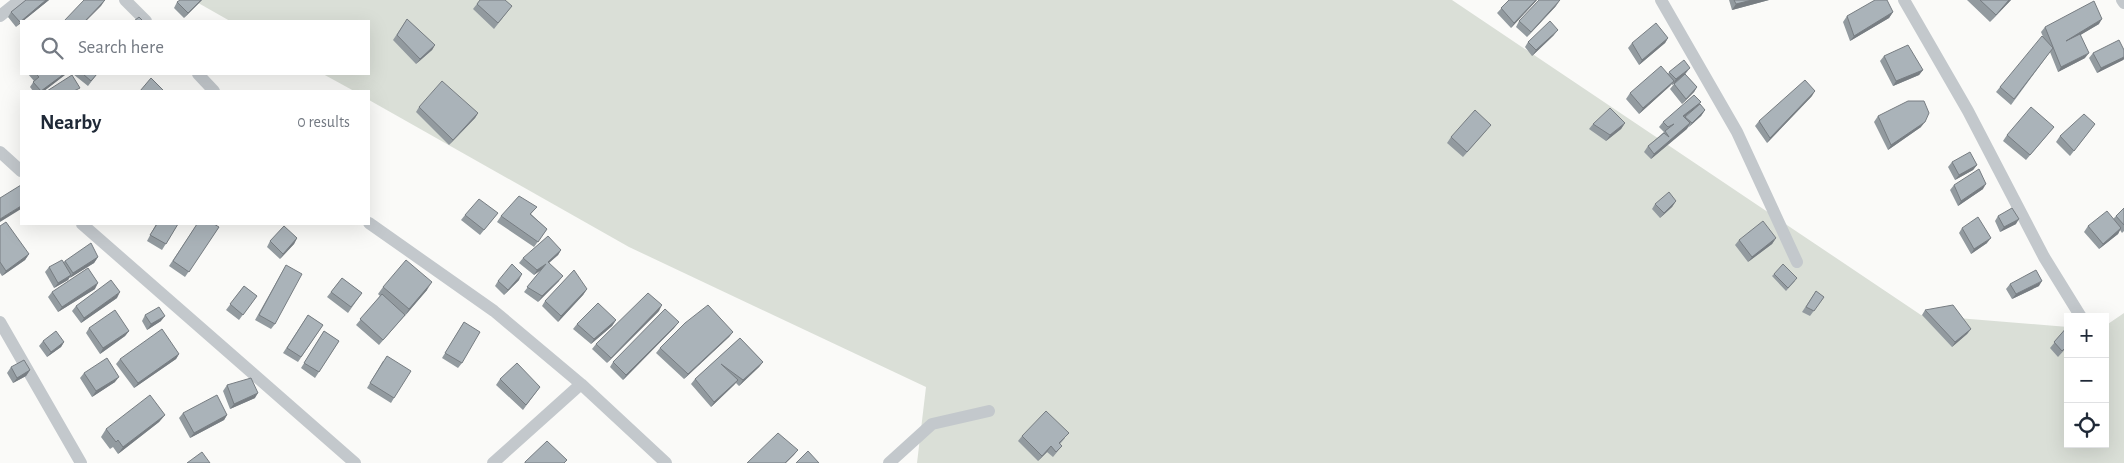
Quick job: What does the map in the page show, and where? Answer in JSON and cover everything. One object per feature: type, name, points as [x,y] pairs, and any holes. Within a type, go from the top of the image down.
[{"type":"street","points":[[0,16],[20,0]]},
{"type":"street","points":[[125,0],[145,20]]},
{"type":"street","points":[[1662,0],[1737,132],[1797,262]]},
{"type":"street","points":[[1904,0],[1968,112],[2044,257],[2078,313]]},
{"type":"street","points":[[199,75],[213,90]]},
{"type":"street","points":[[0,152],[20,170]]},
{"type":"street","points":[[370,224],[494,311],[581,384],[666,463]]},
{"type":"street","points":[[83,225],[355,463]]},
{"type":"street","points":[[0,322],[81,463]]},
{"type":"street","points":[[493,463],[581,384]]},
{"type":"street","points":[[889,463],[932,424],[988,411]]},
{"type":"shaded area","points":[[193,0],[1452,0],[1921,315],[2064,327],[2064,448],[2109,448],[2109,323],[2124,313],[2124,463],[917,463],[926,387],[629,247],[370,101],[370,90],[352,90],[325,75],[370,75],[370,20],[228,20]]},
{"type":"building","points":[[26,0],[46,0],[20,20],[20,22],[11,12]]},
{"type":"building","points":[[84,0],[105,0],[86,20],[65,20]]},
{"type":"building","points":[[180,0],[201,0],[188,13],[177,2]]},
{"type":"building","points":[[480,0],[505,0],[512,6],[498,23],[477,4]]},
{"type":"building","points":[[1509,0],[1536,0],[1514,23],[1501,8]]},
{"type":"building","points":[[1539,0],[1560,0],[1531,32],[1519,21]]},
{"type":"building","points":[[1734,0],[1752,0],[1736,4]]},
{"type":"building","points":[[1875,0],[1887,0],[1893,12],[1854,36],[1847,16]]},
{"type":"building","points":[[1980,0],[2009,0],[1996,15]]},
{"type":"building","points":[[2094,1],[2102,19],[2066,41],[2080,34],[2089,53],[2061,67],[2045,27]]},
{"type":"building","points":[[407,19],[435,45],[420,59],[397,35]]},
{"type":"building","points":[[1550,21],[1558,30],[1536,50],[1528,42]]},
{"type":"building","points":[[1656,23],[1668,38],[1642,60],[1632,43]]},
{"type":"building","points":[[2042,36],[2053,48],[2014,99],[2000,87]]},
{"type":"building","points":[[2119,40],[2124,50],[2124,57],[2101,68],[2093,53]]},
{"type":"building","points":[[1908,45],[1923,70],[1896,81],[1884,56]]},
{"type":"building","points":[[1684,60],[1690,68],[1676,79],[1669,72]]},
{"type":"building","points":[[1661,66],[1674,81],[1643,108],[1630,93]]},
{"type":"building","points":[[1685,74],[1697,87],[1686,99],[1674,84]]},
{"type":"building","points":[[37,75],[63,75],[42,90],[33,82],[39,77]]},
{"type":"building","points":[[72,75],[80,88],[76,90],[49,90]]},
{"type":"building","points":[[84,75],[96,75],[91,81]]},
{"type":"building","points":[[151,78],[163,90],[141,90]]},
{"type":"building","points":[[1805,80],[1815,91],[1770,138],[1759,121]]},
{"type":"building","points":[[442,81],[478,113],[453,140],[419,107]]},
{"type":"building","points":[[1694,95],[1701,102],[1683,116],[1690,123],[1654,154],[1648,146],[1664,133],[1669,137],[1665,131],[1674,124],[1668,127],[1663,122]]},
{"type":"building","points":[[1908,101],[1924,101],[1929,113],[1925,122],[1891,145],[1878,116]]},
{"type":"building","points":[[1700,104],[1705,110],[1692,123],[1685,117]]},
{"type":"building","points":[[2031,107],[2054,127],[2030,155],[2007,135]]},
{"type":"building","points":[[1610,108],[1625,123],[1610,135],[1593,124]]},
{"type":"building","points":[[1475,110],[1491,125],[1467,152],[1451,137]]},
{"type":"building","points":[[2084,114],[2095,124],[2074,151],[2060,136]]},
{"type":"building","points":[[1970,152],[1977,165],[1959,175],[1952,162]]},
{"type":"building","points":[[1979,169],[1986,184],[1961,201],[1954,185]]},
{"type":"building","points":[[20,186],[20,207],[0,219],[0,198]]},
{"type":"building","points":[[1669,192],[1676,201],[1664,213],[1655,204]]},
{"type":"building","points":[[519,196],[537,207],[530,214],[547,229],[538,242],[501,216]]},
{"type":"building","points":[[479,199],[498,213],[484,230],[465,215]]},
{"type":"building","points":[[2012,208],[2019,219],[2004,227],[1998,216]]},
{"type":"building","points":[[2124,208],[2124,225],[2116,216]]},
{"type":"building","points":[[2107,211],[2121,228],[2103,244],[2088,226]]},
{"type":"building","points":[[1978,217],[1991,238],[1974,249],[1962,228]]},
{"type":"building","points":[[1763,221],[1776,238],[1752,257],[1739,240]]},
{"type":"building","points":[[6,222],[29,254],[6,271],[0,262],[0,226]]},
{"type":"building","points":[[156,225],[177,225],[166,244],[150,235]]},
{"type":"building","points":[[196,225],[216,225],[219,227],[189,272],[173,261]]},
{"type":"building","points":[[284,226],[297,238],[283,254],[270,241]]},
{"type":"building","points":[[548,236],[561,250],[548,262],[563,276],[542,296],[527,287],[546,264],[537,270],[523,258]]},
{"type":"building","points":[[91,243],[98,257],[73,273],[65,261]]},
{"type":"building","points":[[62,260],[71,275],[58,283],[49,267]]},
{"type":"building","points":[[406,260],[432,282],[409,309],[383,287]]},
{"type":"building","points":[[512,264],[522,274],[508,290],[498,281]]},
{"type":"building","points":[[1783,264],[1797,278],[1788,288],[1774,274]]},
{"type":"building","points":[[286,265],[302,274],[275,324],[259,315]]},
{"type":"building","points":[[88,268],[98,283],[62,307],[52,292]]},
{"type":"building","points":[[574,270],[587,289],[561,316],[545,301]]},
{"type":"building","points":[[2036,270],[2042,281],[2016,294],[2010,284]]},
{"type":"building","points":[[342,278],[362,293],[351,307],[331,292]]},
{"type":"building","points":[[111,280],[120,292],[84,318],[76,306]]},
{"type":"building","points":[[244,286],[257,296],[243,315],[230,304]]},
{"type":"building","points":[[1816,291],[1824,297],[1814,311],[1806,307]]},
{"type":"building","points":[[648,293],[662,305],[611,358],[596,344]]},
{"type":"building","points":[[382,294],[405,315],[383,340],[360,319]]},
{"type":"building","points":[[598,303],[616,320],[594,339],[577,324]]},
{"type":"building","points":[[708,305],[733,332],[688,374],[660,348],[685,323]]},
{"type":"building","points":[[1953,305],[1971,329],[1955,342],[1925,310]]},
{"type":"building","points":[[159,307],[165,316],[151,324],[145,315]]},
{"type":"building","points":[[665,309],[679,322],[626,375],[613,362]]},
{"type":"building","points":[[115,310],[129,331],[103,348],[89,328]]},
{"type":"building","points":[[308,315],[323,325],[301,357],[287,348]]},
{"type":"building","points":[[464,322],[480,332],[462,363],[445,353]]},
{"type":"building","points":[[162,329],[179,354],[138,383],[120,359]]},
{"type":"building","points":[[56,331],[64,342],[51,352],[43,341]]},
{"type":"building","points":[[324,331],[339,341],[319,372],[304,363]]},
{"type":"building","points":[[2064,331],[2064,349],[2062,351],[2054,342]]},
{"type":"building","points":[[740,338],[763,362],[743,380],[721,364],[738,380],[714,402],[695,379]]},
{"type":"building","points":[[387,356],[411,371],[394,398],[370,383]]},
{"type":"building","points":[[107,358],[119,377],[96,391],[84,373]]},
{"type":"building","points":[[24,360],[30,370],[17,378],[11,367]]},
{"type":"building","points":[[517,363],[540,387],[526,405],[500,379]]},
{"type":"building","points":[[251,378],[258,393],[234,404],[227,385]]},
{"type":"building","points":[[150,395],[165,415],[123,447],[118,440],[116,442],[106,429]]},
{"type":"building","points":[[217,395],[227,415],[194,433],[183,413]]},
{"type":"building","points":[[1046,411],[1069,433],[1059,443],[1062,446],[1056,452],[1051,446],[1042,456],[1022,436]]},
{"type":"building","points":[[778,433],[798,450],[785,463],[747,463]]},
{"type":"building","points":[[547,441],[567,460],[564,463],[525,463],[525,462]]},
{"type":"building","points":[[808,451],[819,463],[796,463]]},
{"type":"building","points":[[202,452],[210,463],[187,463]]}]
